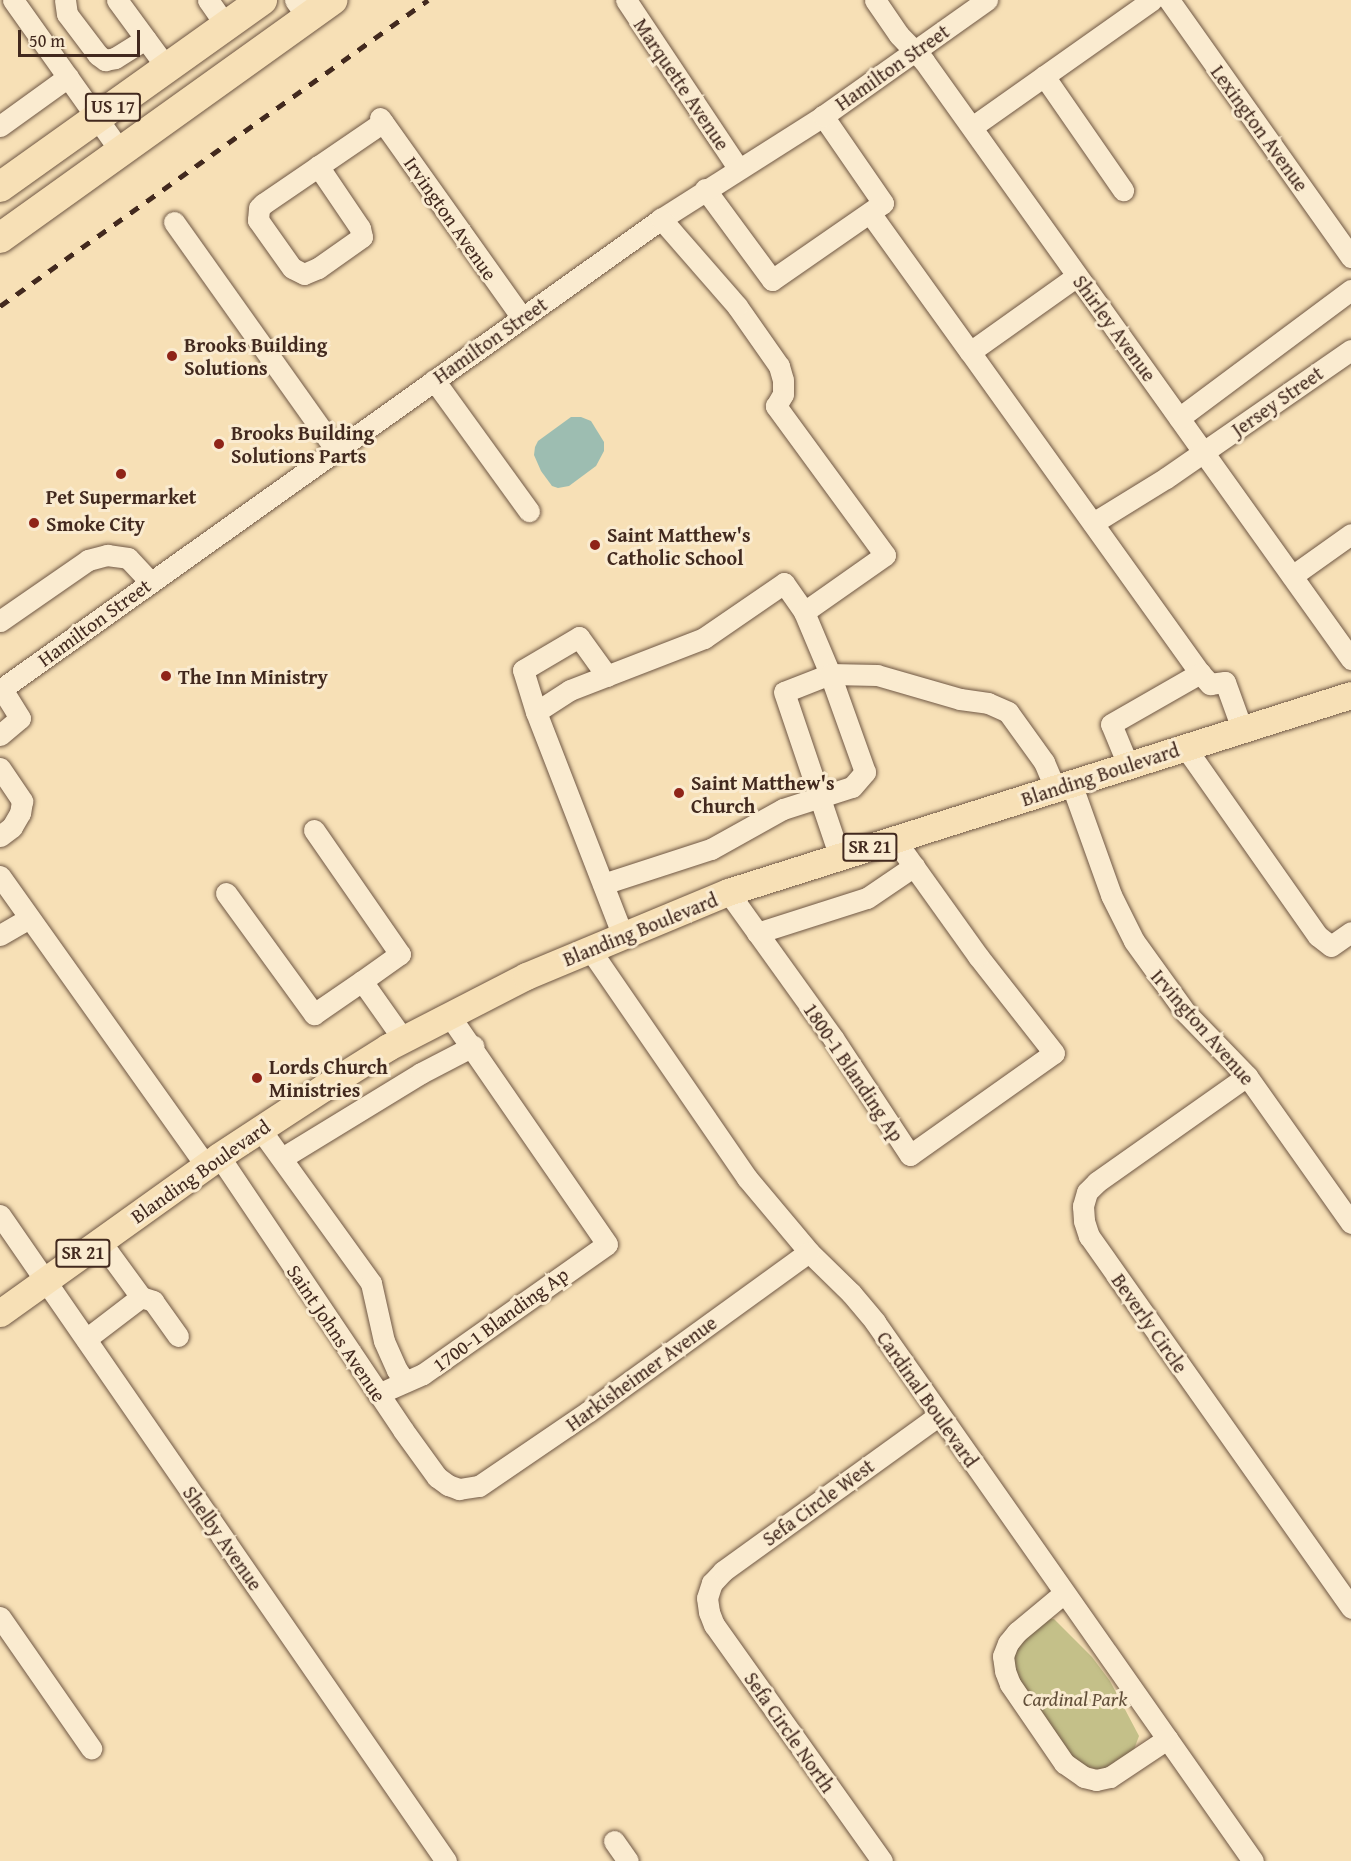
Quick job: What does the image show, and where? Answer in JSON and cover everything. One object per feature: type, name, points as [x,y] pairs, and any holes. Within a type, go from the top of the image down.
[{"type":"highway","name":"US 17","points":[[0,187],[262,0]]},
{"type":"highway","name":"US 17","points":[[0,238],[121,152],[301,9],[333,0]]},
{"type":"main road","name":"Blanding Boulevard","points":[[0,1313],[260,1129],[403,1039],[589,948],[728,892],[1351,695]]},
{"type":"street","points":[[13,0],[121,152]]},
{"type":"street","points":[[65,0],[67,14],[98,55],[105,60],[115,58],[146,39]]},
{"type":"street","points":[[117,0],[167,68]]},
{"type":"street","points":[[208,0],[226,26]]},
{"type":"street","name":"Marquette Avenue","points":[[626,0],[738,168]]},
{"type":"street","name":"Shirley Avenue","points":[[875,0],[972,128],[1351,659]]},
{"type":"street","name":"Hamilton Street","points":[[1,690],[661,219],[823,116],[987,0]]},
{"type":"street","points":[[972,128],[1152,0]]},
{"type":"street","name":"Lexington Avenue","points":[[1169,0],[1351,256]]},
{"type":"street","points":[[1044,76],[1123,190]]},
{"type":"street","points":[[0,126],[68,77]]},
{"type":"street","points":[[705,189],[771,280],[883,203],[823,116]]},
{"type":"street","name":"Irvington Avenue","points":[[318,166],[381,120],[522,318]]},
{"type":"street","points":[[318,166],[360,228],[362,237],[318,268],[304,274],[292,268],[258,220],[257,214],[263,204],[318,166]]},
{"type":"street","points":[[870,213],[1200,673],[1210,684],[1225,682],[1242,729]]},
{"type":"street","points":[[661,219],[737,306],[779,366],[783,380],[783,394],[776,406],[885,555],[804,612]]},
{"type":"street","points":[[174,222],[336,450]]},
{"type":"street","points":[[970,352],[1077,276]]},
{"type":"street","points":[[1179,418],[1351,290]]},
{"type":"street","name":"Jersey Street","points":[[1094,523],[1203,452],[1351,350]]},
{"type":"street","points":[[434,380],[529,511]]},
{"type":"street","points":[[1292,576],[1351,534]]},
{"type":"street","points":[[0,621],[88,560],[106,555],[128,558],[150,582]]},
{"type":"street","points":[[536,712],[570,690],[704,638],[784,583],[804,612],[830,674],[865,772],[852,787],[819,800],[783,809],[711,849],[603,884]]},
{"type":"street","points":[[607,676],[579,637],[563,644],[523,670],[536,712],[622,934]]},
{"type":"street","points":[[1128,765],[1111,724],[1200,673]]},
{"type":"street","points":[[830,674],[784,692],[840,857]]},
{"type":"street","name":"Irvington Avenue","points":[[830,674],[877,675],[960,699],[988,703],[1008,712],[1063,785],[1111,895],[1134,941],[1186,1013],[1247,1076],[1351,1223]]},
{"type":"street","points":[[0,735],[20,718],[1,690]]},
{"type":"street","points":[[1185,747],[1318,936],[1331,946],[1351,932]]},
{"type":"street","points":[[0,768],[22,801],[20,813],[12,827],[0,836]]},
{"type":"street","points":[[226,893],[314,1014],[400,954],[314,830]]},
{"type":"street","name":"1800-1 Blanding Ap","points":[[728,892],[833,1038],[910,1155],[1054,1053],[978,956],[895,840]]},
{"type":"street","points":[[757,933],[867,898],[914,866]]},
{"type":"street","name":"Saint Johns Avenue","points":[[0,876],[28,919],[213,1161],[437,1477],[459,1489],[471,1489]]},
{"type":"street","points":[[0,935],[28,919]]},
{"type":"street","name":"Cardinal Boulevard","points":[[589,948],[747,1178],[809,1252],[857,1300],[1253,1861]]},
{"type":"street","points":[[362,981],[403,1039]]},
{"type":"street","name":"1700-1 Blanding Ap","points":[[404,1380],[423,1374],[606,1244],[546,1159],[473,1046],[449,1015]]},
{"type":"street","points":[[282,1158],[422,1073],[473,1046]]},
{"type":"street","name":"Beverly Circle","points":[[1247,1076],[1097,1182],[1088,1192],[1083,1206],[1084,1221],[1089,1236],[1351,1608]]},
{"type":"street","points":[[260,1129],[371,1283],[384,1341],[404,1380],[378,1394]]},
{"type":"street","name":"Shelby Avenue","points":[[0,1215],[446,1861]]},
{"type":"street","points":[[100,1241],[141,1298],[153,1300],[178,1336]]},
{"type":"street","name":"Harkisheimer Avenue","points":[[471,1489],[479,1486],[589,1411],[809,1252]]},
{"type":"street","points":[[86,1339],[141,1298]]},
{"type":"street","name":"Sefa Circle West","points":[[707,1598],[712,1583],[723,1571],[939,1415]]},
{"type":"street","points":[[1064,1593],[1017,1632],[1008,1642],[1003,1656],[1010,1684],[1064,1763],[1084,1777],[1096,1780],[1110,1777],[1167,1738]]},
{"type":"street","name":"Sefa Circle North","points":[[707,1598],[714,1625],[882,1861]]},
{"type":"street","points":[[0,1617],[91,1748]]},
{"type":"street","points":[[614,1841],[628,1861]]},
{"type":"green space","name":"Cardinal Park","points":[[1045,1618],[1054,1619],[1092,1657],[1110,1681],[1139,1736],[1133,1752],[1107,1772],[1076,1764],[1014,1675],[1011,1660],[1014,1646]]},
{"type":"shaded area","points":[[571,417],[581,417],[591,421],[604,442],[604,451],[596,466],[569,486],[558,488],[552,486],[541,471],[534,455],[535,447],[538,441]]},
{"type":"railway","points":[[0,306],[428,0]]},
{"type":"place","name":"Brooks Building Solutions","points":[[172,356]]},
{"type":"place","name":"Brooks Building Solutions Parts","points":[[219,444]]},
{"type":"place","name":"Pet Supermarket","points":[[121,474]]},
{"type":"place","name":"Smoke City","points":[[34,523]]},
{"type":"place","name":"Saint Matthew's Catholic School","points":[[595,545]]},
{"type":"place","name":"The Inn Ministry","points":[[166,676]]},
{"type":"place","name":"Saint Matthew's Church","points":[[679,793]]},
{"type":"place","name":"Lords Church Ministries","points":[[257,1078]]}]
